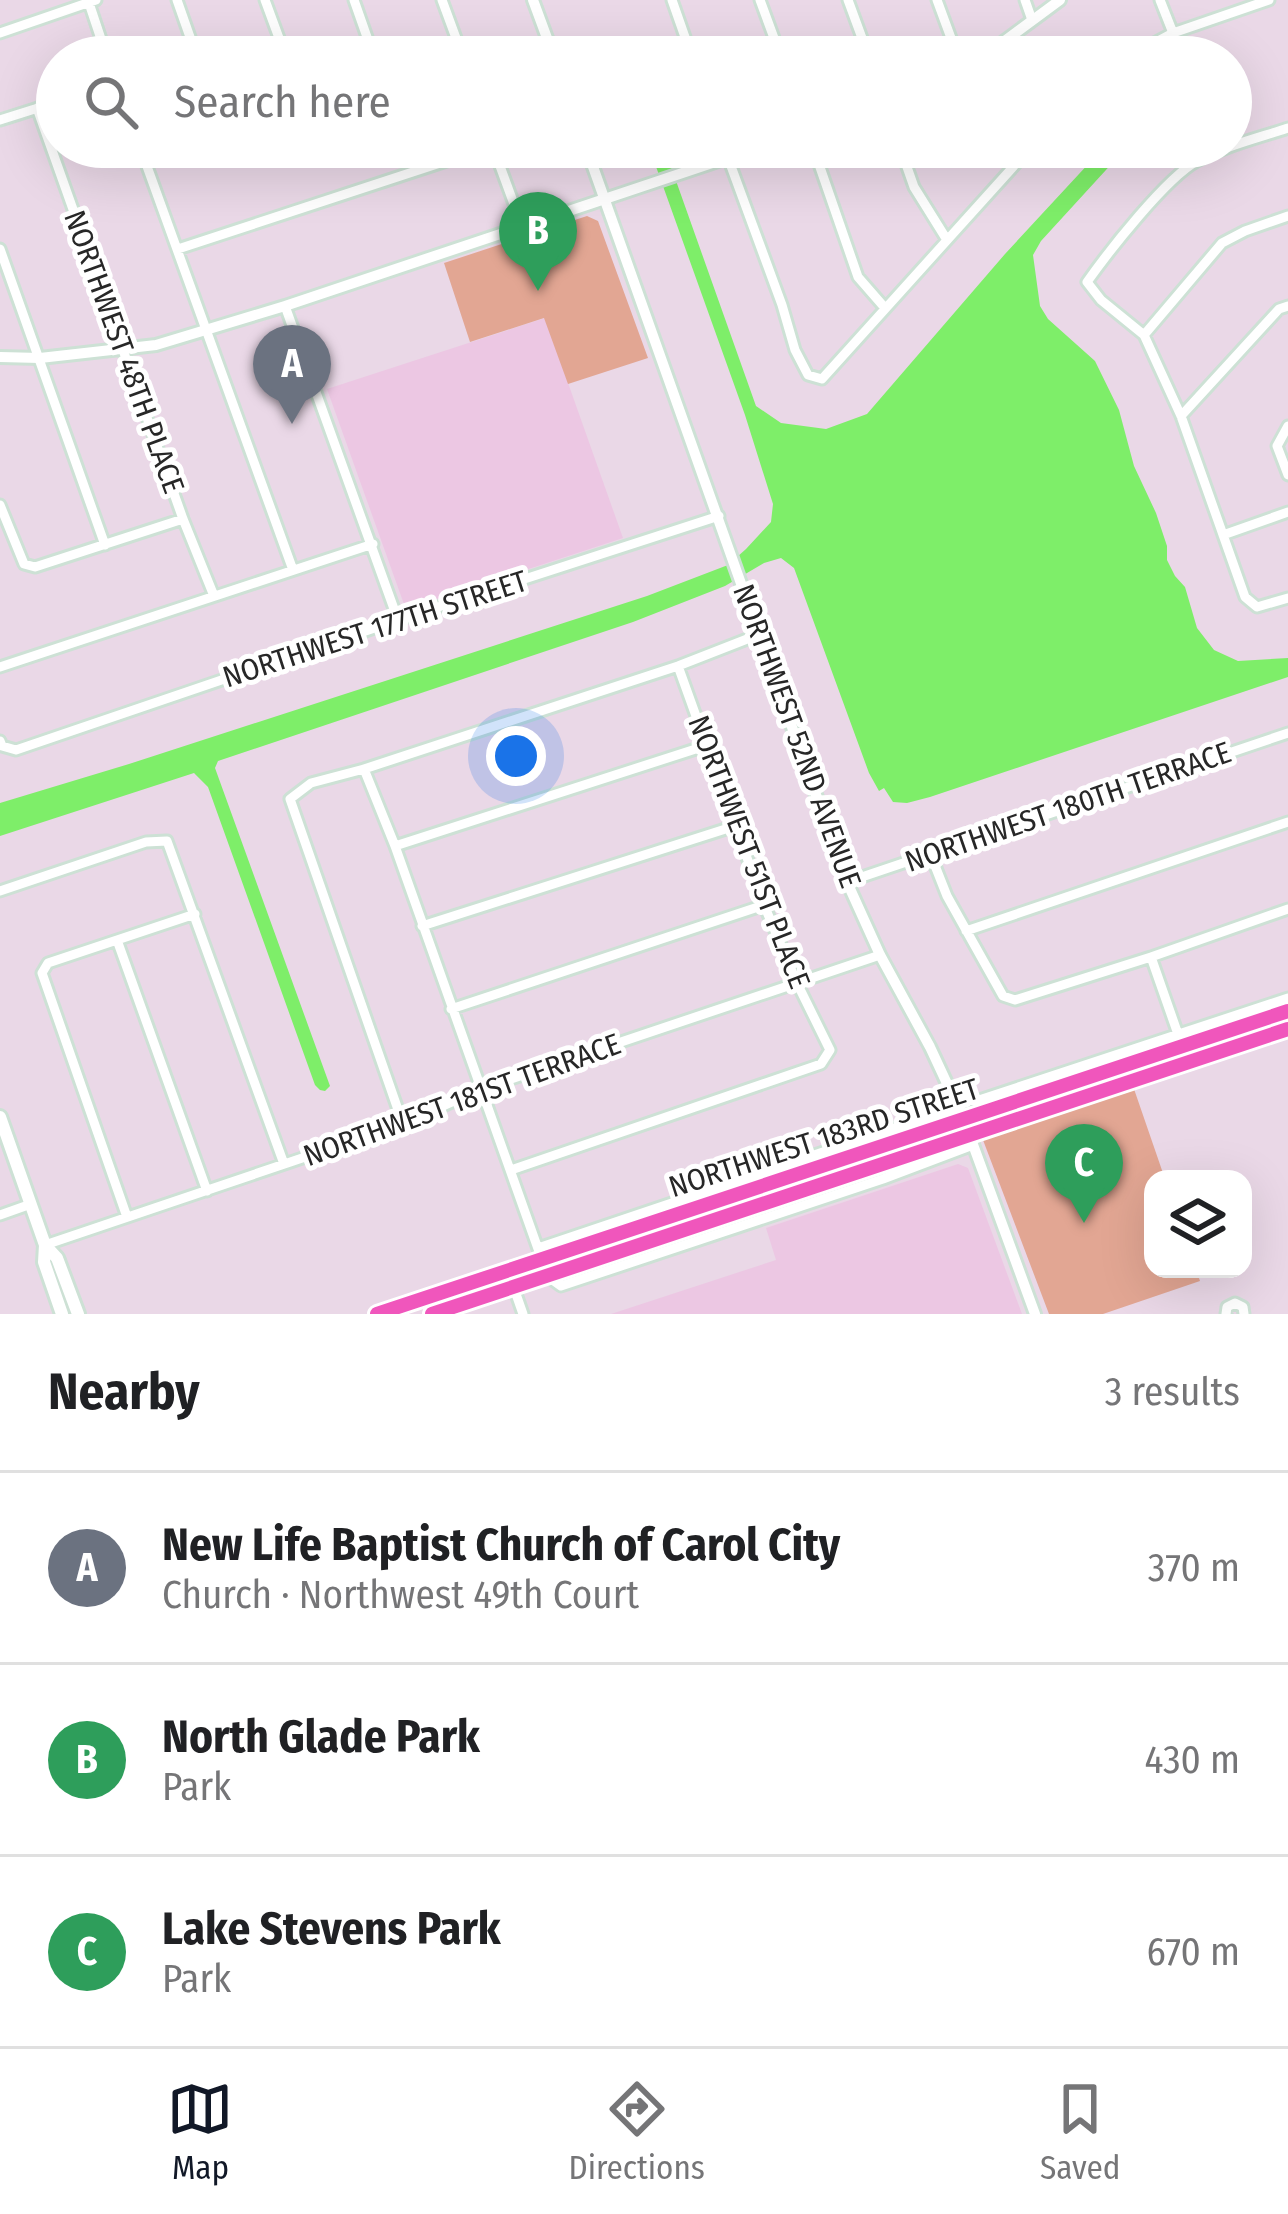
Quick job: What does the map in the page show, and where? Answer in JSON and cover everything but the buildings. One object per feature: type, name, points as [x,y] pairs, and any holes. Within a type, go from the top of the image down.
[{"type":"main road","name":"NORTHWEST 183RD STREET","points":[[432,1314],[767,1210],[1180,1041],[1288,1011]]},
{"type":"main road","name":"NORTHWEST 183RD STREET","points":[[377,1314],[508,1271],[540,1254],[1288,1029]]},
{"type":"main road","points":[[0,1119],[45,1245],[44,1262],[62,1314]]},
{"type":"main road","points":[[767,1210],[772,1190],[785,1179]]},
{"type":"main road","points":[[45,1245],[58,1258],[78,1314]]},
{"type":"street","points":[[176,0],[189,36]]},
{"type":"street","points":[[266,0],[279,36]]},
{"type":"street","points":[[354,0],[367,36]]},
{"type":"street","points":[[442,0],[455,36]]},
{"type":"street","points":[[533,0],[546,36]]},
{"type":"street","points":[[672,0],[685,36]]},
{"type":"street","points":[[760,0],[773,36]]},
{"type":"street","points":[[848,0],[861,36]]},
{"type":"street","points":[[938,0],[951,36]]},
{"type":"street","points":[[1025,0],[1032,20]]},
{"type":"street","points":[[1011,36],[1060,0]]},
{"type":"street","points":[[1160,0],[1173,33]]},
{"type":"street","points":[[1167,36],[1269,0]]},
{"type":"street","points":[[0,33],[91,1],[101,36]]},
{"type":"street","points":[[0,120],[36,108]]},
{"type":"street","points":[[1252,141],[1288,128]]},
{"type":"street","name":"NORTHWEST 48TH PLACE","points":[[59,168],[214,596]]},
{"type":"street","points":[[148,168],[292,570]]},
{"type":"street","points":[[178,249],[427,168]]},
{"type":"street","points":[[499,168],[521,226]]},
{"type":"street","name":"NORTHWEST 52ND AVENUE","points":[[594,168],[848,882],[966,1127],[1035,1314]]},
{"type":"street","points":[[0,357],[40,358],[156,345],[286,306],[689,168]]},
{"type":"street","points":[[732,168],[795,350],[808,375],[823,379],[1012,168]]},
{"type":"street","points":[[820,168],[858,277],[885,308]]},
{"type":"street","points":[[908,168],[914,187],[947,240]]},
{"type":"street","points":[[1188,168],[1088,282],[1101,300],[1144,335],[1181,416],[1245,597],[1257,608],[1288,598]]},
{"type":"street","points":[[1144,335],[1222,243],[1288,216]]},
{"type":"street","points":[[0,250],[105,544]]},
{"type":"street","points":[[286,306],[398,620]]},
{"type":"street","points":[[1181,416],[1279,309],[1288,307]]},
{"type":"street","points":[[1288,426],[1277,446],[1288,475]]},
{"type":"street","points":[[0,505],[24,564],[35,567],[184,519]]},
{"type":"street","points":[[1223,535],[1288,512]]},
{"type":"street","name":"NORTHWEST 177TH STREET","points":[[0,741],[16,751],[719,516]]},
{"type":"street","points":[[0,668],[373,544]]},
{"type":"street","points":[[403,1124],[290,799],[311,783],[364,770],[678,666],[760,634]]},
{"type":"street","name":"NORTHWEST 51ST PLACE","points":[[511,1170],[821,1064],[830,1050],[764,905],[678,666]]},
{"type":"street","name":"NORTHWEST 180TH TERRACE","points":[[848,882],[1288,734]]},
{"type":"street","points":[[395,846],[708,745]]},
{"type":"street","points":[[364,770],[540,1254],[966,1127]]},
{"type":"street","points":[[966,931],[1288,822]]},
{"type":"street","points":[[422,926],[738,826]]},
{"type":"street","points":[[0,891],[146,842],[167,841],[284,1164]]},
{"type":"street","points":[[930,853],[947,896],[1003,997],[1015,1000],[1288,909]]},
{"type":"street","points":[[451,1009],[764,905]]},
{"type":"street","points":[[127,1217],[42,973],[48,963],[195,914]]},
{"type":"street","points":[[117,940],[207,1191]]},
{"type":"street","name":"NORTHWEST 181ST TERRACE","points":[[45,1245],[403,1124],[481,1089],[880,956]]},
{"type":"street","points":[[1151,957],[1180,1041]]},
{"type":"street","points":[[951,1094],[959,1100],[976,1101],[1180,1041],[1288,998]]},
{"type":"street","points":[[0,1215],[31,1204]]},
{"type":"street","points":[[508,1271],[523,1314]]},
{"type":"street","points":[[1226,1314],[1227,1307],[1235,1303],[1243,1307],[1244,1314]]},
{"type":"shaded area","points":[[657,168],[671,168],[756,406],[781,423],[826,429],[867,414],[1085,168],[1108,168],[1033,255],[1040,306],[1095,361],[1119,410],[1134,466],[1167,546],[1167,560],[1185,587],[1197,628],[1214,650],[1238,661],[1288,658],[1288,677],[930,797],[893,802],[884,788],[879,791],[869,773],[794,568],[781,558],[633,622],[218,761],[215,768],[330,1086],[325,1091],[315,1085],[208,787],[194,773],[0,836],[0,803],[647,596],[728,565],[771,522],[773,504]]},
{"type":"shaded area","points":[[587,216],[598,221],[648,358],[568,384],[544,318],[470,342],[444,263]]},
{"type":"shaded area","points":[[545,318],[623,538],[405,607],[327,389]]},
{"type":"shaded area","points":[[1134,1089],[1162,1170],[1144,1170],[1144,1278],[1200,1281],[1103,1314],[1049,1314],[983,1140]]},
{"type":"shaded area","points":[[958,1164],[968,1168],[1022,1314],[611,1314],[776,1260],[766,1228]]},
{"type":"place","name":"North Glade Park","points":[[538,291]]},
{"type":"place","name":"New Life Baptist Church of Carol City","points":[[292,424]]},
{"type":"place","name":"Lake Stevens Park","points":[[1084,1223]]}]
